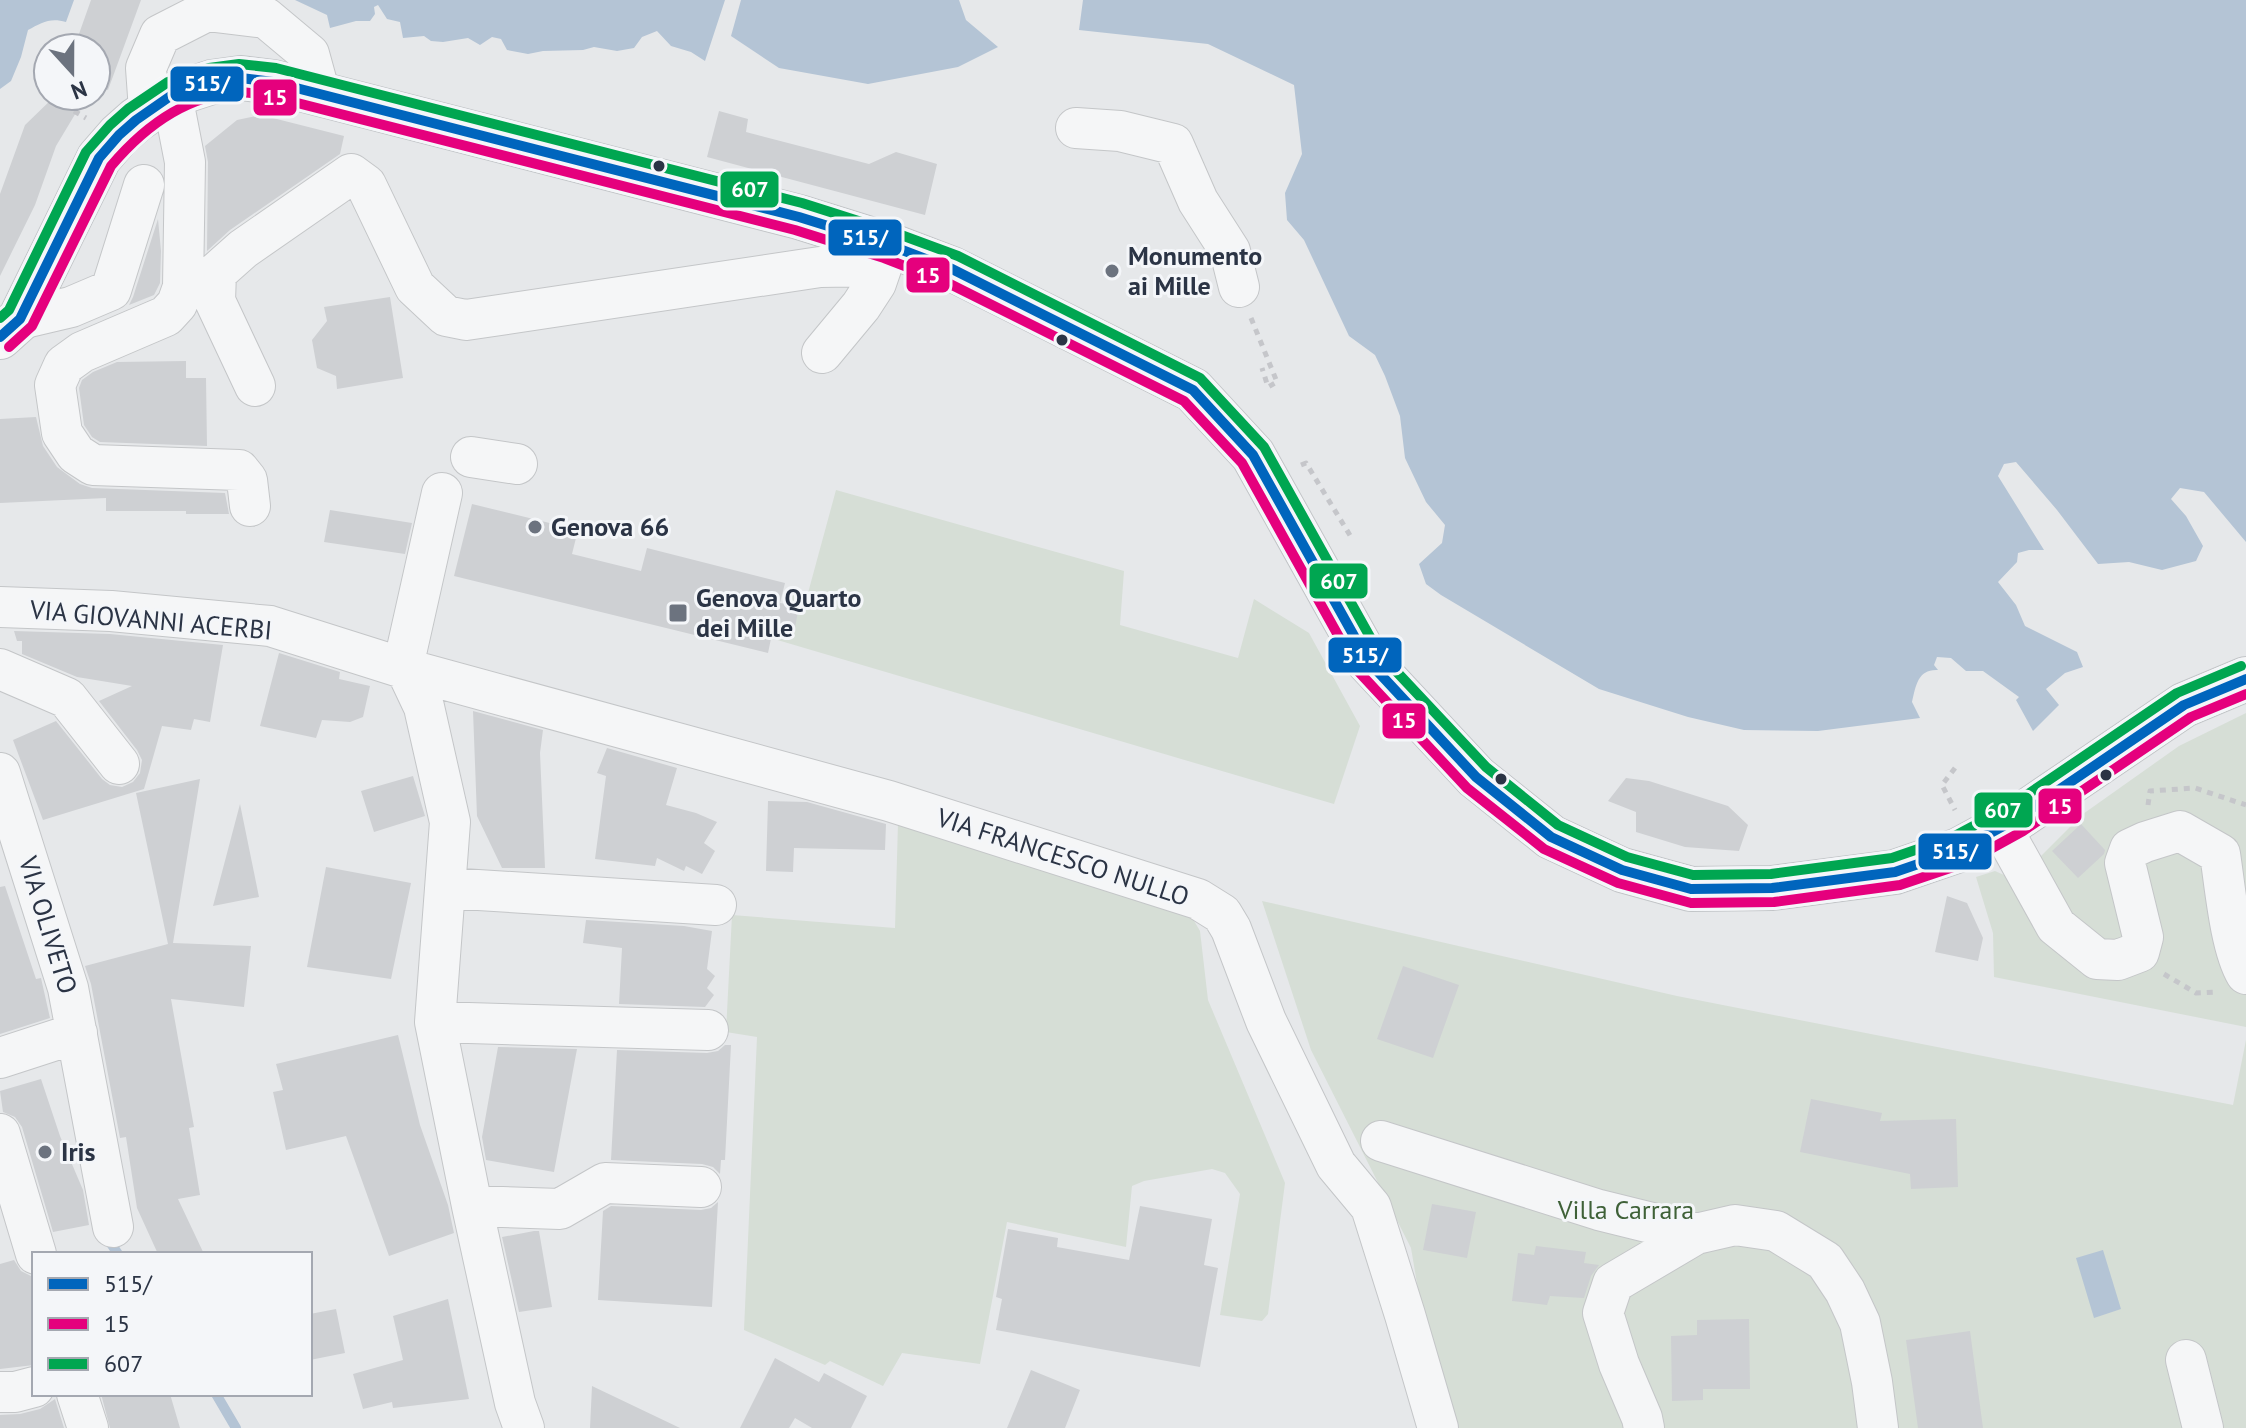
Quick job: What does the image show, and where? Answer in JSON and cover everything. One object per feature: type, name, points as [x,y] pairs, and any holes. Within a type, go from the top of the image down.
[{"type":"main road","points":[[10,328],[99,158],[119,135],[160,103],[212,82],[241,78],[273,82],[799,217],[886,256],[952,269],[1193,390],[1253,455],[1368,661],[1476,777],[1551,837],[1622,870],[1691,889],[1772,888],[1895,872],[1959,850],[2016,819],[2184,705],[2246,679]]},
{"type":"street","points":[[250,506],[247,480],[239,470],[93,465],[76,454],[62,433],[55,385],[64,365],[82,352],[166,316],[177,304],[183,287],[185,162],[146,68],[160,35],[207,11],[266,18],[309,54],[320,94]]},
{"type":"street","points":[[1076,128],[1120,131],[1173,144],[1198,201],[1230,251],[1239,287]]},
{"type":"street","points":[[255,386],[215,301],[216,273],[243,249],[351,174],[366,185],[415,287],[446,316],[466,320],[886,256],[876,283],[861,306],[822,353]]},
{"type":"street","points":[[10,328],[111,290],[144,185]]},
{"type":"street","points":[[471,457],[517,464]]},
{"type":"street","points":[[442,493],[406,659],[424,707],[450,822],[435,1022],[515,1403],[524,1428]]},
{"type":"street","name":"VIA GIOVANNI ACERBI","points":[[0,607],[111,611],[270,626],[406,659]]},
{"type":"street","points":[[0,630],[0,661]]},
{"type":"street","name":"VIA FRANCESCO NULLO","points":[[406,659],[889,801],[1198,899],[1222,914],[1231,929],[1266,1021],[1336,1165],[1371,1207],[1438,1428]]},
{"type":"street","points":[[0,669],[67,698],[119,764]]},
{"type":"street","name":"VIA OLIVETO","points":[[0,773],[68,988],[113,1227]]},
{"type":"street","points":[[1987,835],[2056,926],[2097,959],[2118,960],[2139,952],[2143,937],[2125,863],[2130,849],[2180,831],[2220,854],[2240,964],[2232,983]]},
{"type":"street","points":[[446,888],[716,905]]},
{"type":"street","points":[[435,1022],[708,1030]]},
{"type":"street","points":[[16,1053],[75,1034]]},
{"type":"street","points":[[0,1134],[35,1252]]},
{"type":"street","points":[[1381,1141],[1599,1210],[1696,1234]]},
{"type":"street","points":[[472,1206],[560,1209],[605,1183],[701,1187]]},
{"type":"street","points":[[1644,1428],[1603,1313],[1613,1283],[1696,1234],[1735,1225],[1776,1231],[1825,1261],[1845,1291],[1860,1323],[1878,1428]]},
{"type":"street","points":[[2186,1360],[2203,1428]]},
{"type":"street","points":[[0,1392],[32,1388]]},
{"type":"street","points":[[78,1396],[88,1428]]},
{"type":"path","points":[[1239,287],[1277,382],[1268,387],[1262,368]]},
{"type":"path","points":[[1955,768],[1942,785],[1987,835]]},
{"type":"path","points":[[2139,952],[2168,978],[2196,993],[2232,983]]},
{"type":"green space","points":[[836,490],[1124,571],[1120,625],[1238,658],[1254,599],[1309,633],[1360,726],[1334,804],[774,639],[788,588],[808,593]]},
{"type":"green space","points":[[2246,713],[2246,1027],[1994,977],[1993,933],[1976,877],[1995,871],[2004,875],[2035,862],[2083,814],[2179,746]]},
{"type":"green space","points":[[898,823],[1190,914],[1200,931],[1208,1000],[1285,1183],[1268,1314],[1262,1321],[1220,1315],[1240,1194],[1225,1173],[1212,1169],[1132,1186],[1126,1247],[1007,1222],[980,1364],[902,1353],[883,1386],[830,1361],[825,1365],[744,1330],[757,1037],[726,1032],[732,915],[895,928]]},
{"type":"green space","name":"Villa Carrara","points":[[1262,901],[1677,996],[2233,1105],[2246,1040],[2246,1428],[1452,1428],[1421,1307],[1411,1248],[1311,1050]]},
{"type":"water","points":[[0,0],[74,0],[66,22],[50,20],[28,30],[11,81],[0,89]]},
{"type":"water","points":[[295,0],[725,0],[705,61],[691,52],[671,46],[657,31],[642,37],[634,48],[617,51],[594,47],[528,54],[507,50],[501,39],[492,37],[480,45],[468,38],[443,42],[431,41],[424,36],[403,38],[400,22],[387,19],[378,5],[374,7],[375,14],[370,21],[356,21],[330,28],[327,15]]},
{"type":"water","points":[[741,0],[959,0],[966,20],[998,47],[958,67],[868,84],[779,68],[731,36]]},
{"type":"water","points":[[1083,0],[2246,0],[2246,542],[2204,492],[2180,488],[2171,499],[2186,516],[2203,546],[2196,561],[2162,570],[2129,562],[2098,564],[2016,462],[2004,464],[1998,476],[2044,550],[2018,553],[2017,562],[1998,582],[2016,605],[2025,626],[2077,652],[2083,667],[2065,673],[2046,689],[2059,705],[2033,731],[2016,700],[2019,697],[1983,671],[1966,671],[1951,658],[1937,657],[1934,665],[1938,670],[1926,672],[1919,679],[1912,702],[1920,718],[1818,731],[1744,730],[1688,717],[1599,689],[1426,584],[1419,564],[1442,543],[1445,525],[1426,502],[1405,458],[1400,416],[1375,355],[1349,336],[1304,240],[1287,220],[1285,193],[1302,154],[1294,85],[1208,44],[1079,30]]},
{"type":"water","points":[[2103,1250],[2121,1309],[2094,1318],[2076,1258]]},
{"type":"building","points":[[91,0],[141,0],[112,79],[112,32],[80,32]]},
{"type":"building","points":[[719,111],[748,119],[746,132],[869,164],[896,152],[937,164],[925,215],[707,157]]},
{"type":"building","points":[[38,112],[76,112],[56,146],[35,205],[0,276],[0,194],[25,125]]},
{"type":"building","points":[[261,115],[344,136],[340,154],[230,230],[207,251],[208,162],[205,146],[237,120]]},
{"type":"building","points":[[158,219],[160,283],[154,295],[129,305],[133,297]]},
{"type":"building","points":[[390,297],[403,378],[337,389],[336,376],[317,368],[312,340],[327,321],[324,307]]},
{"type":"building","points":[[186,361],[186,378],[206,378],[207,446],[100,442],[92,437],[84,425],[79,388],[82,380],[117,362]]},
{"type":"building","points":[[36,417],[43,446],[57,467],[80,484],[92,488],[225,493],[229,514],[106,511],[106,498],[0,503],[0,419]]},
{"type":"building","points":[[472,504],[578,530],[572,554],[641,571],[647,548],[785,583],[780,603],[799,606],[794,633],[773,629],[768,653],[454,576]]},
{"type":"building","points":[[330,510],[412,523],[405,554],[324,542]]},
{"type":"building","points":[[14,631],[110,634],[223,645],[210,722],[194,719],[191,730],[162,726],[144,789],[43,820],[13,740],[56,721],[102,779],[110,785],[122,787],[133,782],[140,773],[142,760],[99,701],[132,686],[77,677],[22,654],[22,641],[17,641]]},
{"type":"building","points":[[279,653],[340,672],[339,679],[370,686],[363,717],[350,722],[322,720],[316,738],[260,726]]},
{"type":"building","points":[[473,711],[543,730],[540,753],[545,868],[502,868],[477,816]]},
{"type":"building","points":[[607,748],[677,768],[666,805],[717,822],[704,843],[715,851],[702,874],[686,866],[684,871],[657,858],[655,866],[595,859],[606,776],[597,773]]},
{"type":"building","points":[[413,776],[425,816],[374,832],[361,791]]},
{"type":"building","points":[[1626,778],[1649,781],[1728,806],[1748,825],[1739,851],[1685,847],[1636,832],[1636,812],[1608,801]]},
{"type":"building","points":[[200,779],[173,943],[251,946],[244,1007],[171,999],[194,1127],[189,1128],[200,1195],[178,1199],[203,1252],[157,1252],[137,1208],[126,1137],[120,1138],[85,966],[168,944],[136,793]]},
{"type":"building","points":[[768,801],[807,802],[886,824],[885,850],[794,848],[793,872],[766,871]]},
{"type":"building","points":[[240,804],[259,897],[213,906],[226,857]]},
{"type":"building","points":[[2081,824],[2105,850],[2078,878],[2052,851]]},
{"type":"building","points":[[326,867],[411,883],[391,979],[307,967]]},
{"type":"building","points":[[5,886],[36,979],[41,978],[50,1018],[0,1034],[0,887]]},
{"type":"building","points":[[1947,896],[1967,903],[1983,938],[1978,961],[1935,952]]},
{"type":"building","points":[[586,920],[684,926],[712,931],[707,969],[715,976],[707,988],[714,995],[705,1007],[619,1004],[622,948],[583,943]]},
{"type":"building","points":[[1403,966],[1459,985],[1433,1058],[1377,1039]]},
{"type":"building","points":[[398,1035],[420,1125],[448,1205],[454,1233],[389,1256],[346,1136],[286,1150],[273,1092],[283,1090],[276,1064]]},
{"type":"building","points":[[725,1045],[731,1045],[725,1160],[721,1160],[720,1174],[713,1167],[702,1164],[611,1160],[617,1050],[707,1053],[718,1051]]},
{"type":"building","points":[[498,1047],[577,1049],[554,1172],[486,1160],[482,1137]]},
{"type":"building","points":[[41,1079],[60,1136],[83,1190],[89,1225],[53,1232],[22,1127],[15,1117],[3,1112],[0,1091]]},
{"type":"building","points":[[1811,1099],[1882,1113],[1880,1121],[1956,1119],[1958,1187],[1911,1189],[1910,1174],[1800,1152]]},
{"type":"building","points":[[718,1202],[712,1307],[598,1300],[603,1211],[611,1206],[701,1210],[711,1208]]},
{"type":"building","points":[[1432,1204],[1476,1212],[1467,1258],[1423,1250]]},
{"type":"building","points":[[1140,1206],[1212,1219],[1204,1265],[1218,1268],[1200,1367],[996,1330],[1002,1299],[996,1297],[1008,1229],[1058,1238],[1057,1247],[1129,1260]]},
{"type":"building","points":[[539,1231],[552,1307],[519,1312],[502,1237]]},
{"type":"building","points":[[1536,1246],[1586,1252],[1584,1263],[1599,1265],[1591,1276],[1584,1298],[1550,1296],[1547,1305],[1512,1301],[1518,1253],[1534,1255]]},
{"type":"building","points":[[14,1260],[21,1271],[31,1276],[32,1365],[0,1369],[0,1264]]},
{"type":"building","points":[[448,1299],[469,1399],[393,1408],[392,1402],[363,1409],[353,1374],[403,1360],[393,1316]]},
{"type":"building","points":[[336,1309],[345,1353],[312,1360],[312,1314]]},
{"type":"building","points":[[1749,1319],[1750,1389],[1703,1389],[1703,1400],[1672,1401],[1671,1336],[1697,1335],[1697,1320]]},
{"type":"building","points":[[1970,1331],[1983,1428],[1918,1428],[1906,1340]]},
{"type":"building","points":[[775,1358],[819,1382],[824,1373],[867,1396],[851,1428],[812,1428],[795,1418],[789,1428],[740,1428]]},
{"type":"building","points":[[1031,1370],[1080,1390],[1065,1428],[1007,1428]]},
{"type":"building","points":[[592,1386],[680,1428],[590,1428]]},
{"type":"building","points":[[102,1396],[171,1396],[180,1428],[110,1428]]},
{"type":"building","points":[[55,1399],[64,1428],[0,1428],[0,1415],[40,1409]]},
{"type":"waterway","points":[[106,1236],[117,1252]]},
{"type":"waterway","points":[[217,1396],[236,1428]]},
{"type":"transit line","name":"607","points":[[0,318],[9,310],[86,152],[110,125],[168,82],[209,68],[239,64],[276,68],[802,203],[893,232],[958,256],[1200,378],[1264,447],[1379,653],[1486,767],[1558,825],[1627,857],[1693,875],[1771,874],[1892,858],[1953,837],[2009,807],[2177,693],[2241,666]]},
{"type":"transit line","name":"515/","points":[[0,337],[20,319],[99,158],[119,135],[172,95],[212,82],[241,78],[273,82],[799,217],[889,245],[952,269],[1193,390],[1253,455],[1368,661],[1476,777],[1551,837],[1622,870],[1691,889],[1772,888],[1895,872],[1959,850],[2016,819],[2184,705],[2246,679]]},
{"type":"transit line","name":"15","points":[[9,347],[32,326],[111,166],[137,138],[184,106],[220,94],[239,92],[270,96],[795,230],[884,258],[946,282],[1184,401],[1242,463],[1358,671],[1467,788],[1544,849],[1618,883],[1691,903],[1774,902],[1900,885],[1965,863],[2023,831],[2191,717],[2246,694]]},
{"type":"place","name":"Monumento ai Mille","points":[[1112,271]]},
{"type":"place","name":"Genova 66","points":[[535,527]]},
{"type":"place","name":"Genova Quarto dei Mille","points":[[678,613]]},
{"type":"place","name":"Iris","points":[[45,1152]]}]
